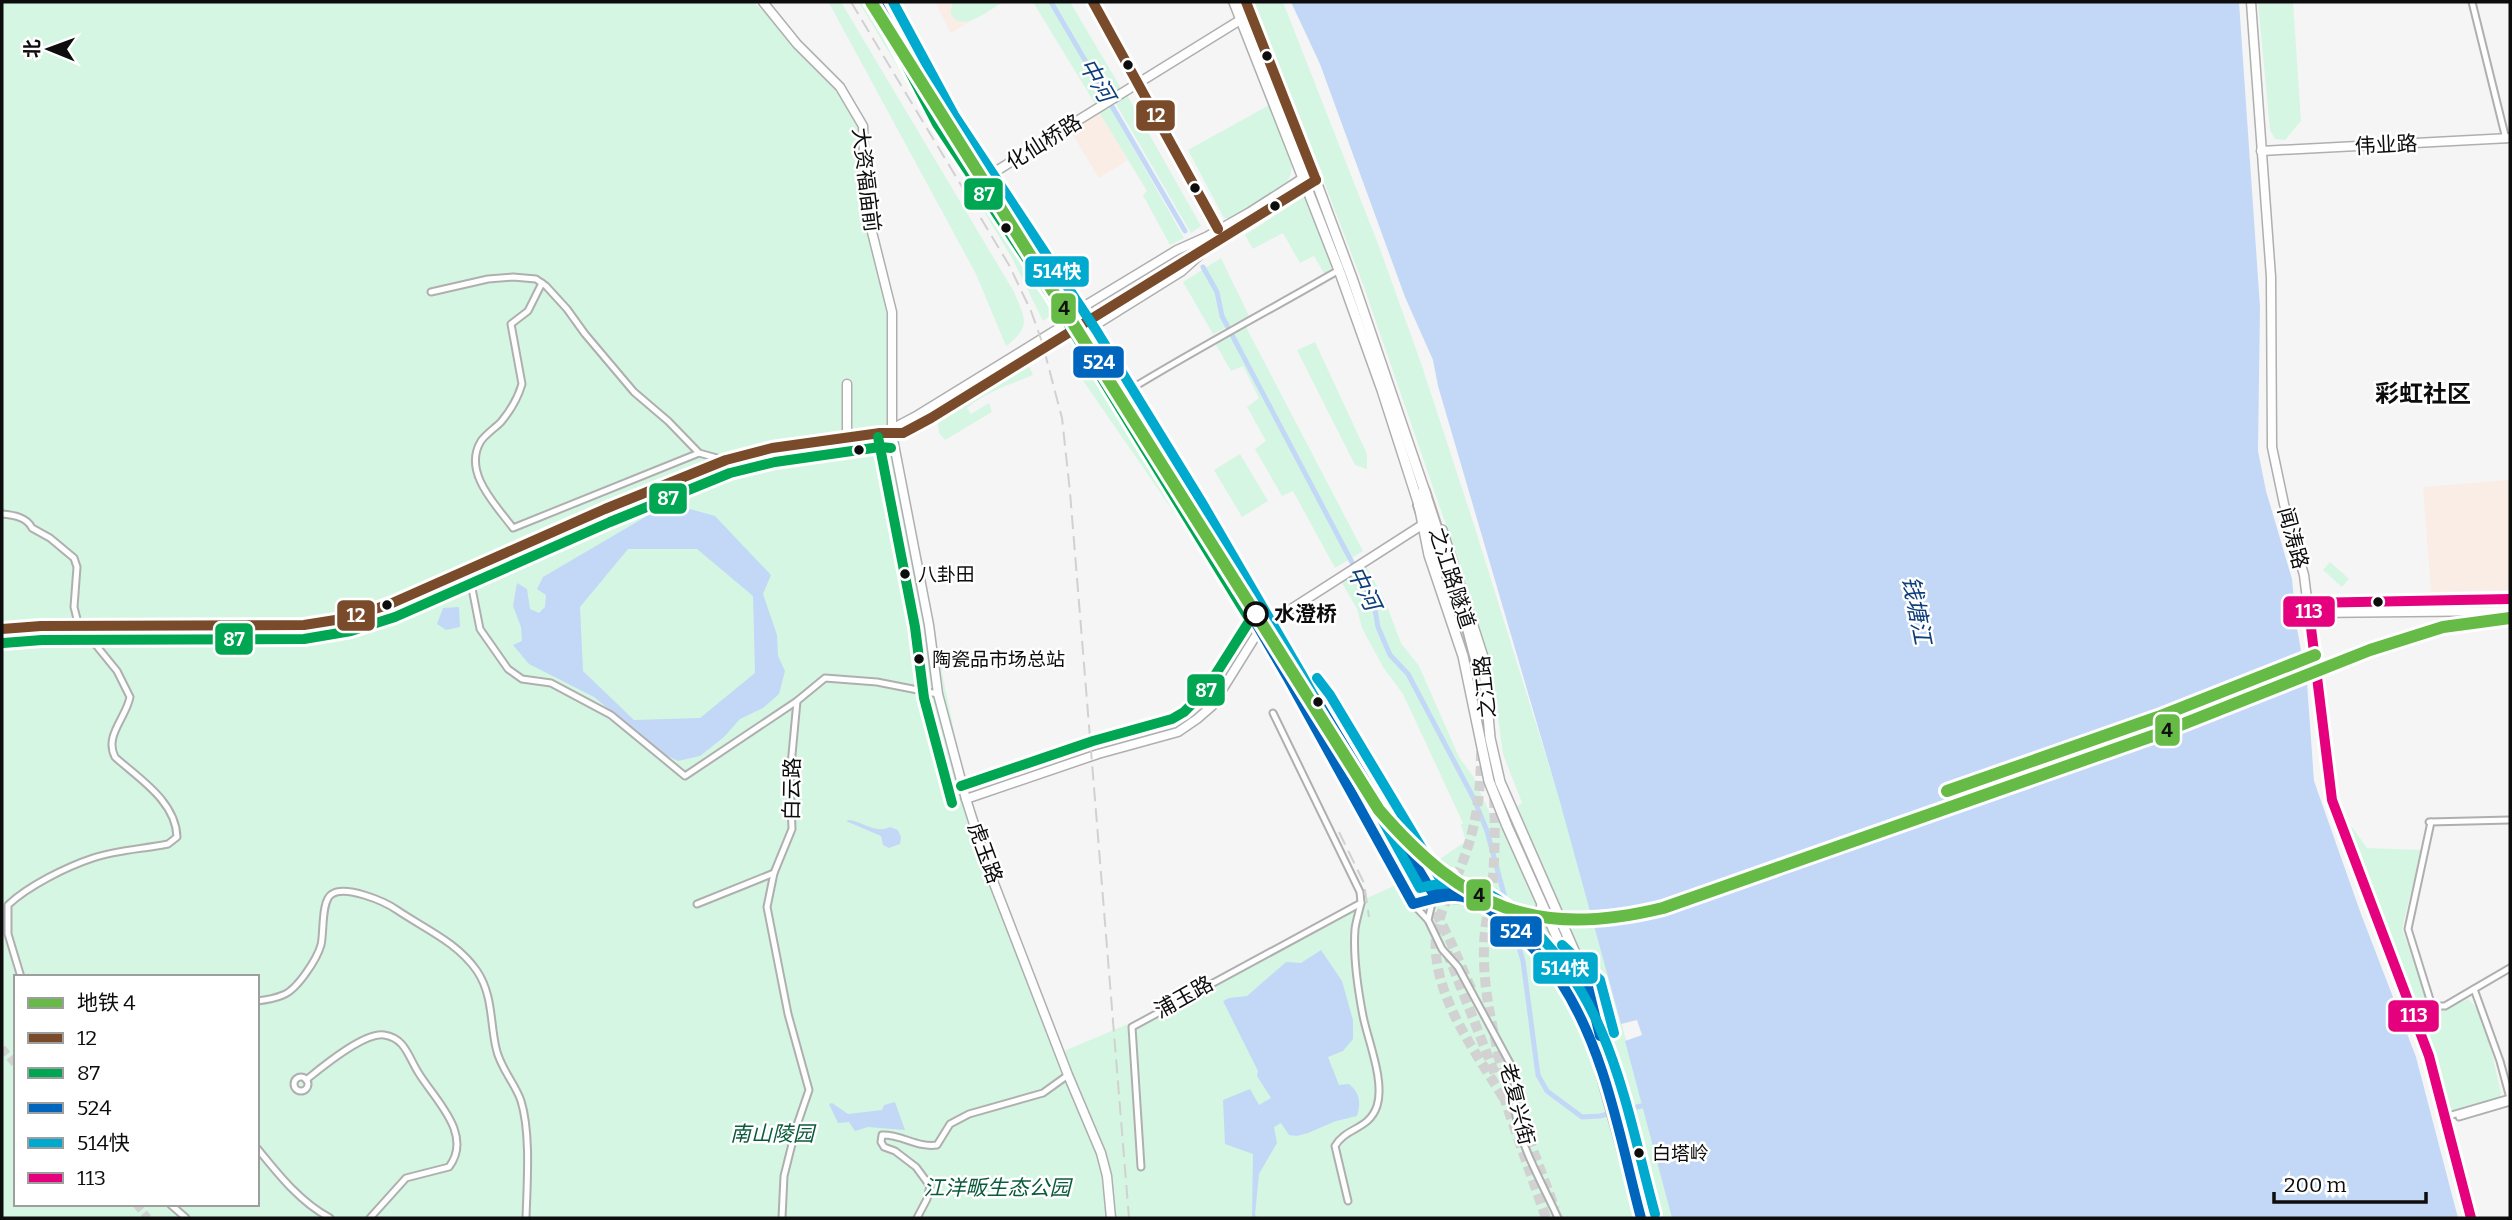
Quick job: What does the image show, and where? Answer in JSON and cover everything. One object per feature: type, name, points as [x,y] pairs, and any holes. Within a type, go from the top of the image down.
[{"type":"highway","name":"之江路隧道","points":[[1419,505],[1475,667],[1468,624],[1424,491]]},
{"type":"highway","points":[[1302,704],[1412,873],[1311,695]]},
{"type":"main road","points":[[877,2],[942,122],[1124,393]]},
{"type":"main road","points":[[889,2],[949,116],[1078,310],[1124,393],[1264,626],[1318,702],[1433,896]]},
{"type":"main road","name":"之江路","points":[[1234,2],[1247,16],[1316,180],[1424,491],[1449,548],[1479,638],[1486,675],[1490,738],[1500,782],[1572,967],[1595,1048],[1651,1218]]},
{"type":"main road","name":"之江路","points":[[1246,2],[1247,16],[1304,182],[1382,390],[1419,505],[1422,525],[1463,656],[1489,781],[1563,951],[1587,987],[1641,1218]]},
{"type":"main road","points":[[1264,626],[1328,754],[1413,904],[1433,896],[1456,896],[1518,919],[1529,919],[1541,911],[1542,905]]},
{"type":"main road","points":[[1495,910],[1572,967]]},
{"type":"main road","points":[[1507,915],[1544,956],[1568,993],[1595,1048]]},
{"type":"main road","points":[[1544,956],[1559,966],[1572,967]]},
{"type":"main road","name":"之江路","points":[[1568,993],[1572,967]]},
{"type":"street","name":"大资福庙前","points":[[763,2],[797,44],[840,87],[863,126],[866,208],[892,312],[892,433]]},
{"type":"street","points":[[1093,2],[1218,229]]},
{"type":"street","name":"闻涛路","points":[[2251,2],[2272,290],[2272,447],[2304,575],[2332,800],[2429,1056],[2471,1218]]},
{"type":"street","points":[[2472,2],[2508,139]]},
{"type":"street","name":"化仙桥路","points":[[980,181],[1247,16]]},
{"type":"street","name":"伟业路","points":[[2261,151],[2508,139]]},
{"type":"street","points":[[1304,182],[1206,248],[1092,312],[1268,199],[1304,182],[1316,180]]},
{"type":"street","points":[[1078,310],[1177,250],[1206,237]]},
{"type":"street","points":[[1089,329],[1182,271],[1206,248]]},
{"type":"street","points":[[1124,393],[1217,337],[1339,270]]},
{"type":"street","points":[[432,292],[488,279],[536,279],[567,309],[634,392],[668,421],[699,453],[726,460]]},
{"type":"street","points":[[542,283],[528,311],[512,324],[522,383],[519,393],[513,407],[480,442],[475,469],[485,491],[513,528],[699,453]]},
{"type":"street","points":[[304,625],[366,614],[605,509],[726,460],[772,448],[892,433],[899,425],[1066,329]]},
{"type":"street","points":[[847,384],[848,438]]},
{"type":"street","name":"虎玉路","points":[[892,433],[929,625],[938,694],[966,799],[988,868],[1101,1153],[1107,1176],[1111,1218]]},
{"type":"street","points":[[2,514],[29,522],[32,528],[50,538],[74,558],[77,567],[74,607],[78,623],[117,671],[130,697],[126,713],[111,738],[111,749],[115,757],[163,801],[177,831],[177,836],[168,844],[94,857],[80,863],[26,891],[8,905],[8,934],[20,975]]},
{"type":"street","points":[[966,799],[1098,754],[1178,732],[1188,726],[1212,706],[1264,626],[1422,525]]},
{"type":"street","points":[[468,568],[480,629],[508,669],[522,679],[551,683],[611,715],[685,776],[797,701],[825,678],[877,682],[938,694]]},
{"type":"street","points":[[2308,603],[2510,598]]},
{"type":"street","points":[[2309,613],[2510,611]]},
{"type":"street","points":[[2,629],[41,626]]},
{"type":"street","name":"白云路","points":[[782,1218],[784,1176],[809,1090],[788,1014],[767,907],[775,873],[792,829],[790,776],[797,701]]},
{"type":"street","points":[[1273,713],[1362,895],[1355,929],[1360,993],[1379,1089],[1377,1107],[1372,1116],[1362,1128],[1344,1136],[1335,1146],[1348,1201]]},
{"type":"street","points":[[2432,1006],[2408,929],[2430,822],[2510,820]]},
{"type":"street","points":[[697,904],[775,873]]},
{"type":"street","points":[[259,1000],[289,992],[313,963],[321,945],[325,904],[334,892],[360,894],[391,905],[449,942],[466,957],[484,984],[491,1004],[499,1059],[520,1100],[527,1141],[526,1218]]},
{"type":"street","points":[[1428,920],[1433,896]]},
{"type":"street","name":"浦玉路","points":[[1141,1167],[1132,1027],[1361,903]]},
{"type":"street","name":"老复兴街","points":[[1413,904],[1428,920],[1442,949],[1458,967],[1512,1067],[1516,1081],[1516,1116],[1559,1218]]},
{"type":"street","points":[[2412,1013],[2432,1006],[2445,1006],[2510,968]]},
{"type":"street","points":[[2445,1119],[2510,1100],[2500,1061],[2474,989]]},
{"type":"street","points":[[306,1080],[366,1038],[382,1034],[400,1040],[450,1120],[458,1149],[449,1167],[407,1178],[370,1218]]},
{"type":"street","points":[[917,1218],[927,1199],[930,1186],[916,1167],[895,1151],[884,1147],[881,1135],[928,1146],[937,1145],[950,1124],[969,1114],[1043,1093],[1068,1075]]},
{"type":"street","points":[[259,1150],[281,1178],[313,1207],[330,1218]]},
{"type":"street","points":[[172,1206],[186,1218]]},
{"type":"shaded area","points":[[935,2],[1002,2],[951,33]]},
{"type":"shaded area","points":[[1097,109],[1128,160],[1099,178],[1068,127]]},
{"type":"shaded area","points":[[2510,480],[2510,590],[2431,592],[2423,487]]},
{"type":"green space","points":[[2,2],[753,2],[840,83],[852,98],[861,118],[876,236],[889,287],[893,419],[897,456],[972,817],[1057,1054],[1147,1016],[1356,903],[1414,877],[1466,841],[1461,825],[1463,823],[1403,694],[1383,667],[1341,581],[1366,566],[1385,601],[1401,643],[1419,666],[1459,757],[1473,776],[1494,822],[1522,803],[1503,754],[1490,661],[1445,522],[1364,287],[1295,105],[1247,2],[1283,2],[1380,249],[1475,528],[1571,836],[1674,1218],[2,1218]]},
{"type":"green space","points":[[841,2],[1014,292],[1024,322],[1020,333],[1006,346],[976,274],[829,3]]},
{"type":"green space","points":[[859,2],[878,2],[1060,309],[1043,321],[1013,260]]},
{"type":"green space","points":[[954,2],[1003,2],[964,22],[958,21],[952,15]]},
{"type":"green space","points":[[1033,2],[1049,2],[1107,101],[1097,107]]},
{"type":"green space","points":[[1054,2],[1070,2],[1122,90],[1110,98]]},
{"type":"green space","points":[[2258,2],[2293,2],[2301,121],[2285,140],[2275,139],[2270,130]]},
{"type":"green space","points":[[1127,95],[1201,226],[1191,233],[1115,102]]},
{"type":"green space","points":[[1273,103],[1289,144],[1292,167],[1290,177],[1280,190],[1233,218],[1224,218],[1188,150]]},
{"type":"green space","points":[[1109,105],[1184,238],[1170,245],[1143,195],[1147,191],[1099,112]]},
{"type":"green space","points":[[1305,196],[1334,267],[1324,273],[1314,256],[1300,263],[1283,233],[1253,249],[1245,235]]},
{"type":"green space","points":[[1221,258],[1249,316],[1213,334],[1183,282]]},
{"type":"green space","points":[[1246,327],[1363,551],[1335,568],[1293,491],[1282,496],[1255,449],[1266,441],[1247,407],[1259,398],[1243,366],[1231,371],[1215,343]]},
{"type":"green space","points":[[1315,342],[1367,454],[1367,469],[1355,465],[1297,350]]},
{"type":"green space","points":[[1090,359],[1252,625],[1075,369]]},
{"type":"green space","points":[[1028,364],[1033,375],[990,393],[967,408],[971,414],[989,403],[992,412],[945,440],[939,433],[937,416]]},
{"type":"green space","points":[[1240,454],[1268,501],[1242,517],[1214,470]]},
{"type":"green space","points":[[2330,562],[2349,579],[2342,587],[2323,570]]},
{"type":"green space","points":[[2350,827],[2367,848],[2421,850],[2402,929],[2428,1003],[2443,1010],[2468,999],[2480,1015],[2501,1093],[2499,1098],[2452,1111]]},
{"type":"water","name":"钱塘江","points":[[1291,2],[2239,2],[2260,307],[2258,451],[2266,491],[2292,579],[2296,623],[2307,683],[2314,781],[2416,1057],[2458,1218],[1672,1218],[1625,1041],[1642,1035],[1637,1020],[1621,1024],[1560,802],[1438,386],[1433,360],[1405,297],[1320,64]]},
{"type":"water","points":[[679,506],[715,516],[771,575],[763,594],[777,635],[778,656],[785,671],[779,694],[763,708],[740,719],[724,737],[700,756],[678,761],[660,752],[594,697],[529,664],[513,645],[522,641],[521,627],[513,606],[517,583],[527,589],[530,609],[539,613],[545,607],[546,595],[537,589],[543,577],[647,516]],"holes":[[[628,549],[697,549],[753,596],[755,673],[700,718],[634,720],[583,671],[580,607]]]},
{"type":"water","points":[[459,607],[460,627],[446,630],[437,624],[443,608]]},
{"type":"water","points":[[846,821],[875,828],[890,827],[898,830],[900,844],[889,848],[883,845],[881,836]]},
{"type":"water","points":[[1321,950],[1342,981],[1353,1020],[1353,1039],[1343,1051],[1328,1057],[1339,1085],[1349,1084],[1357,1094],[1357,1116],[1297,1136],[1289,1135],[1281,1123],[1274,1127],[1277,1143],[1259,1174],[1255,1215],[1259,1218],[1254,1218],[1253,1154],[1225,1144],[1223,1100],[1250,1089],[1259,1105],[1271,1098],[1257,1076],[1258,1071],[1223,1001],[1247,996],[1286,962],[1301,963]]},
{"type":"water","points":[[895,1102],[905,1130],[868,1127],[855,1131],[849,1122],[838,1123],[829,1104],[832,1103],[848,1114],[882,1110],[884,1105]]},
{"type":"waterway","name":"中河","points":[[1051,2],[1185,231]]},
{"type":"waterway","name":"中河","points":[[1203,267],[1217,292],[1222,316],[1374,604],[1378,627],[1390,655],[1408,674],[1474,799],[1487,831],[1509,913]]},
{"type":"waterway","name":"中河","points":[[1513,926],[1523,961],[1538,1075],[1547,1091],[1582,1117],[1600,1116],[1641,1106]]},
{"type":"tunnel","points":[[1064,325],[1089,309]]},
{"type":"tunnel","points":[[41,626],[304,625]]},
{"type":"tunnel","points":[[1471,668],[1479,717]]},
{"type":"tunnel","points":[[1481,751],[1475,820],[1463,861],[1440,917],[1436,936],[1436,958],[1441,980],[1459,1023],[1506,1102]]},
{"type":"tunnel","points":[[1491,753],[1495,847],[1484,939],[1484,962],[1488,1004],[1500,1060]]},
{"type":"tunnel","points":[[1415,872],[1449,938],[1473,993]]},
{"type":"tunnel","points":[[1447,952],[1495,1074]]},
{"type":"tunnel","points":[[2,1048],[14,1063]]},
{"type":"tunnel","points":[[1497,1053],[1555,1209]]},
{"type":"tunnel","points":[[1503,1095],[1546,1218]]},
{"type":"tunnel","points":[[138,1206],[148,1218]]},
{"type":"railway","points":[[851,2],[1009,265],[1031,311],[1042,342],[1062,418],[1129,1218]]},
{"type":"railway","points":[[1339,832],[1364,883],[1369,917]]},
{"type":"metro line","name":"4","points":[[871,2],[1379,810],[1410,844],[1441,871],[1472,892],[1505,907],[1539,916],[1577,920],[1618,917],[1663,908],[2158,734],[2370,650],[2443,627],[2510,618]]},
{"type":"metro line","name":"4","points":[[1947,791],[2158,717],[2315,655]]},
{"type":"transit line","name":"524","points":[[877,2],[942,122],[1084,338],[1189,508],[1289,680],[1413,904],[1450,896],[1463,897],[1485,906],[1524,939],[1560,981],[1576,1008],[1600,1066],[1641,1218]]},
{"type":"transit line","name":"514快","points":[[893,2],[954,115],[1096,330],[1201,501],[1301,673],[1420,888],[1450,883],[1463,884],[1486,892],[1521,918],[1551,949],[1576,982],[1595,1017],[1610,1054],[1655,1214]]},
{"type":"transit line","name":"12","points":[[1093,2],[1218,229]]},
{"type":"transit line","name":"12","points":[[1246,2],[1316,180]]},
{"type":"transit line","name":"87","points":[[877,9],[937,124],[1050,294],[1250,620],[1205,691],[1184,712],[1172,719],[1093,741],[961,786]]},
{"type":"transit line","name":"12","points":[[2,629],[41,626],[304,625],[348,618],[390,604],[605,509],[726,460],[772,448],[880,433],[903,433],[1316,180]]},
{"type":"transit line","name":"87","points":[[878,437],[915,627],[924,698],[952,803]]},
{"type":"transit line","name":"87","points":[[3,643],[42,640],[304,639],[351,631],[395,617],[610,522],[730,473],[775,462],[880,447],[891,448]]},
{"type":"transit line","name":"113","points":[[2471,1218],[2429,1056],[2332,800],[2308,603],[2510,599]]},
{"type":"transit line","name":"514快","points":[[1317,678],[1330,695],[1439,877],[1451,875]]},
{"type":"transit line","name":"524","points":[[1306,686],[1432,892],[1453,889]]},
{"type":"transit line","name":"514快","points":[[1562,945],[1600,980],[1614,1033]]},
{"type":"transit line","name":"524","points":[[1553,955],[1588,987],[1600,1036]]},
{"type":"place","name":"八卦田","points":[[905,574]]},
{"type":"place","name":"水澄桥","points":[[1256,614]]},
{"type":"place","name":"陶瓷品市场总站","points":[[919,659]]},
{"type":"place","name":"白塔岭","points":[[1639,1153]]},
{"type":"district","name":"彩虹社区","points":[[2423,394]]},
{"type":"park label","name":"南山陵园","points":[[772,1134]]},
{"type":"park label","name":"江洋畈生态公园","points":[[997,1188]]}]
